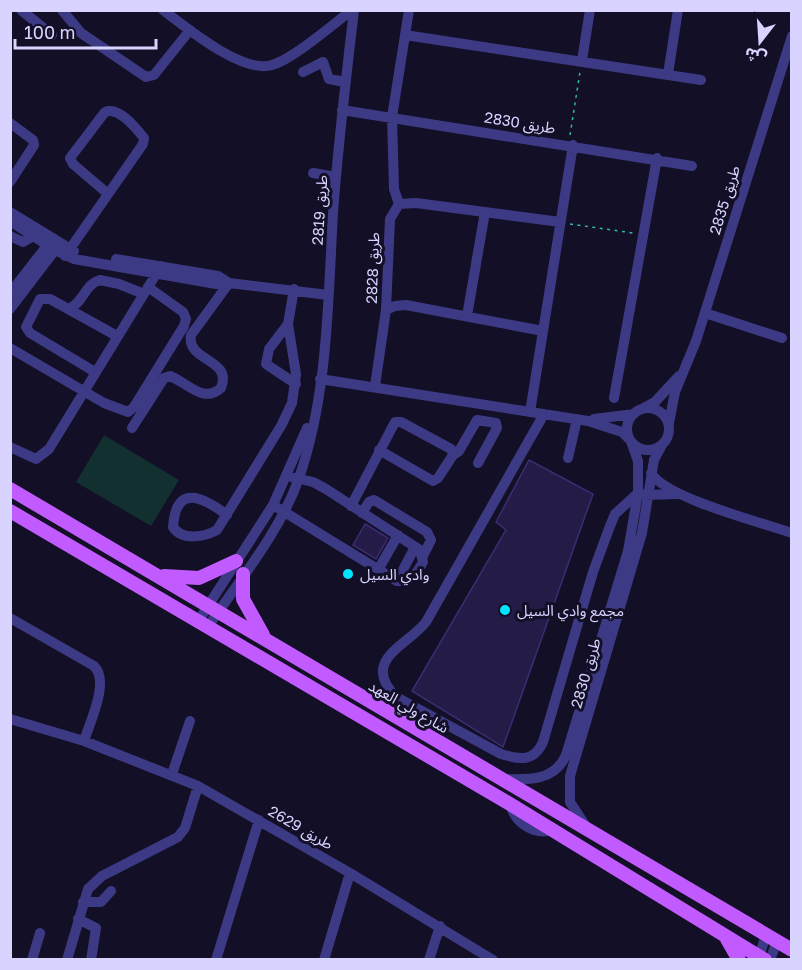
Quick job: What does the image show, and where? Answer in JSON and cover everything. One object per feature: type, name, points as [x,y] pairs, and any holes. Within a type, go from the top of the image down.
[{"type":"main road","name":"شارع ولي العهد","points":[[10,489],[161,576],[207,617],[264,637],[333,681],[504,779],[792,950]]},
{"type":"main road","name":"شارع ولي العهد","points":[[10,511],[83,554],[207,617],[763,959]]},
{"type":"main road","points":[[161,576],[199,578],[236,561]]},
{"type":"main road","points":[[243,574],[243,599],[264,637]]},
{"type":"main road","points":[[724,935],[739,960]]},
{"type":"street","points":[[21,10],[52,35]]},
{"type":"street","points":[[62,10],[81,33],[149,78],[154,75],[190,30]]},
{"type":"street","points":[[163,10],[190,30],[244,63],[268,66],[280,62],[353,10]]},
{"type":"street","name":"طريق 2819","points":[[207,617],[243,574],[285,512],[313,429],[320,379],[336,177],[353,10]]},
{"type":"street","points":[[409,10],[392,117],[394,189],[399,204],[416,203],[560,222]]},
{"type":"street","points":[[582,60],[590,10]]},
{"type":"street","points":[[668,74],[678,10]]},
{"type":"street","points":[[405,35],[582,60],[701,80]]},
{"type":"street","name":"طريق 2835","points":[[669,423],[675,392],[705,313],[792,36]]},
{"type":"street","points":[[303,72],[323,62],[329,79],[345,82]]},
{"type":"street","points":[[10,293],[58,247],[107,193],[143,144],[144,138],[116,110],[110,109],[105,111],[70,158],[73,164],[107,193]]},
{"type":"street","name":"طريق 2830","points":[[342,110],[657,158],[692,166]]},
{"type":"street","points":[[10,123],[33,140],[34,145],[10,182]]},
{"type":"street","points":[[530,412],[571,145]]},
{"type":"street","points":[[614,398],[657,158]]},
{"type":"street","points":[[314,173],[336,177]]},
{"type":"street","name":"طريق 2828","points":[[375,386],[386,310],[388,228],[394,209],[399,204]]},
{"type":"street","points":[[10,212],[37,234]]},
{"type":"street","points":[[467,316],[485,212]]},
{"type":"street","points":[[10,221],[58,247],[216,284],[229,283],[294,289],[328,295]]},
{"type":"street","points":[[10,236],[21,242],[37,234]]},
{"type":"street","points":[[10,309],[58,247]]},
{"type":"street","points":[[10,447],[36,459],[44,455],[158,270]]},
{"type":"street","points":[[10,348],[117,410],[128,412],[134,407],[184,326],[186,319],[183,312],[146,290],[100,280],[88,287],[80,304],[69,309]]},
{"type":"street","points":[[132,428],[164,378],[170,376],[178,379],[201,394],[209,395],[221,388],[224,374],[220,368],[193,349],[190,343],[191,335],[229,283]]},
{"type":"street","points":[[226,515],[201,498],[193,496],[185,499],[173,527],[177,532],[187,536],[208,535],[218,530],[281,426],[292,402],[296,384],[295,357],[288,324],[294,289]]},
{"type":"street","points":[[94,372],[30,333],[26,327],[40,299],[51,299],[117,336]]},
{"type":"street","points":[[386,310],[406,305],[543,331]]},
{"type":"street","points":[[705,313],[782,338]]},
{"type":"street","points":[[288,324],[269,349],[266,364],[296,384]]},
{"type":"street","name":"طريق 2835","points":[[637,412],[654,402],[684,371]]},
{"type":"street","points":[[320,379],[583,420],[622,432],[646,450],[662,445],[669,435],[669,423],[657,410],[583,420]]},
{"type":"street","name":"طريق 2819","points":[[207,617],[236,561],[273,505],[315,412]]},
{"type":"street","points":[[631,441],[627,430],[637,412]]},
{"type":"street","points":[[544,414],[426,622],[416,633],[399,643],[384,666],[383,676],[386,687],[396,697],[501,754],[516,759],[529,759],[536,754],[543,742],[593,572],[615,514],[644,494],[663,492],[678,494]]},
{"type":"street","points":[[379,450],[433,481],[438,478],[459,451],[477,420],[496,423],[496,428],[478,463]]},
{"type":"street","points":[[568,458],[583,420]]},
{"type":"street","points":[[351,506],[393,424],[398,422],[451,449],[453,456]]},
{"type":"street","name":"طريق 2830","points":[[594,834],[573,808],[569,795],[570,776],[642,533],[644,494],[638,460],[631,441]]},
{"type":"street","name":"طريق 2830","points":[[504,779],[550,775],[563,764],[644,494],[662,445]]},
{"type":"street","points":[[651,473],[660,485],[678,494],[792,533]]},
{"type":"street","points":[[287,476],[319,485],[398,535],[423,556]]},
{"type":"street","points":[[273,505],[397,581],[409,580],[415,576],[432,540],[428,532],[374,500],[369,502],[362,513]]},
{"type":"street","points":[[378,570],[398,535]]},
{"type":"street","points":[[397,581],[415,547]]},
{"type":"street","points":[[10,618],[94,666],[100,672],[101,684],[84,741]]},
{"type":"street","name":"طريق 2629","points":[[10,719],[84,741],[198,786],[440,926],[493,960]]},
{"type":"street","points":[[172,774],[190,721]]},
{"type":"street","points":[[67,960],[88,889],[95,881],[178,837],[185,828],[198,786]]},
{"type":"street","points":[[216,960],[259,820]]},
{"type":"street","points":[[324,960],[350,873]]},
{"type":"street","points":[[83,902],[101,902],[111,891]]},
{"type":"street","points":[[78,919],[96,928],[92,960]]},
{"type":"street","points":[[429,960],[440,926]]},
{"type":"street","points":[[32,960],[40,933]]},
{"type":"street","points":[[763,959],[771,938]]},
{"type":"path","points":[[571,145],[582,60]]},
{"type":"path","points":[[560,222],[643,235]]},
{"type":"green space","points":[[104,435],[179,480],[151,526],[76,482]]},
{"type":"building","name":"مجمع وادي السيل","points":[[529,460],[593,494],[503,747],[412,691],[506,530],[496,522]]},
{"type":"building","points":[[365,524],[388,538],[376,559],[353,545]]},
{"type":"place","name":"وادي السيل","points":[[348,574]]},
{"type":"place","name":"مجمع وادي السيل","points":[[505,610]]}]
